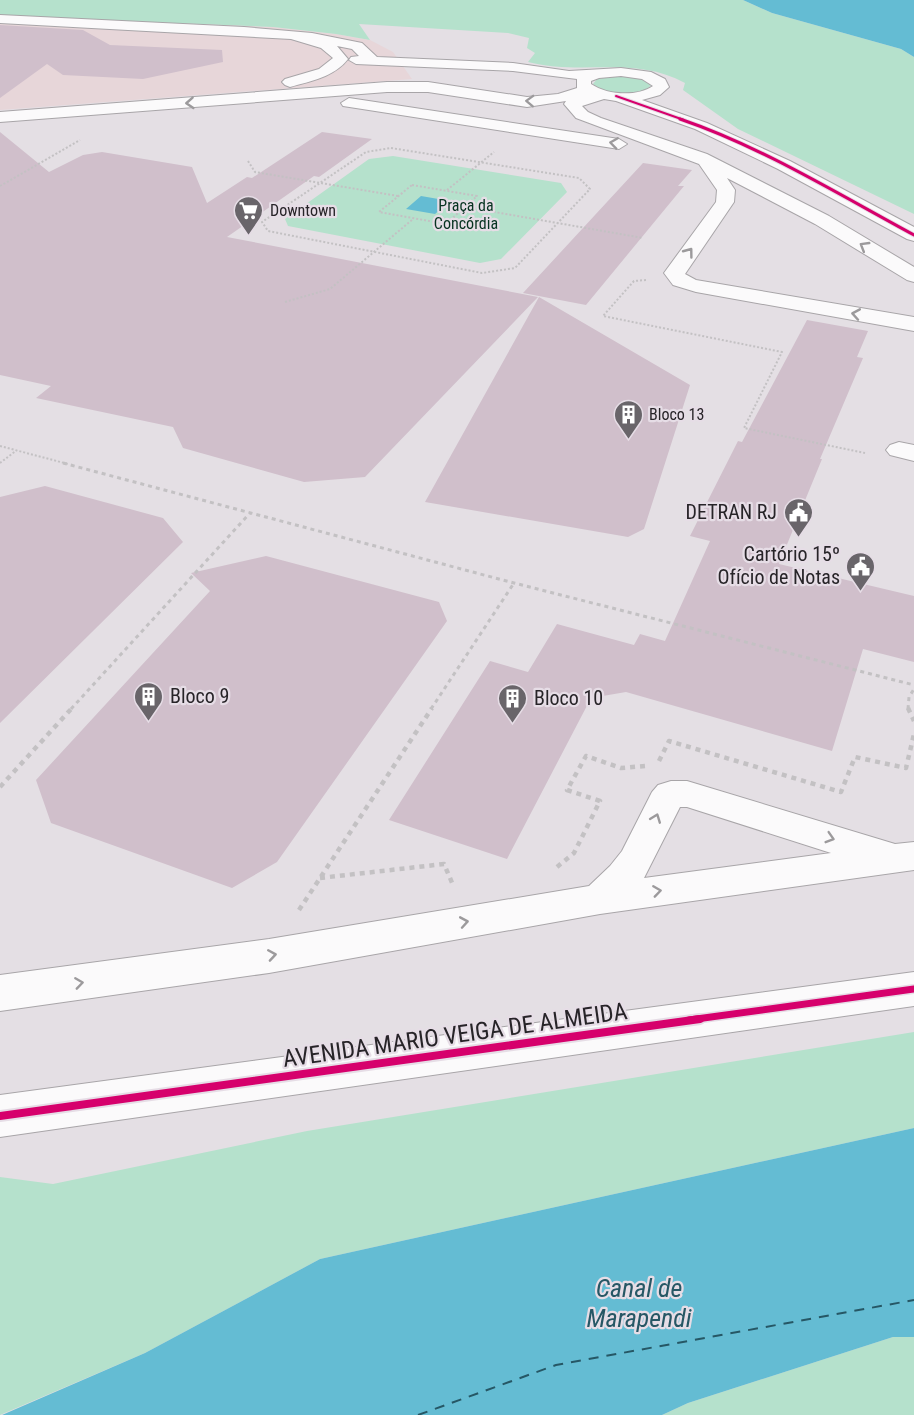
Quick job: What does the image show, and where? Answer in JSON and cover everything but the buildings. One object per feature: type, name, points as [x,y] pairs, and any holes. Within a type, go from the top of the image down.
[{"type":"street","points":[[0,19],[291,35],[348,43],[357,46],[372,60],[377,61]]},
{"type":"street","points":[[0,105],[279,84],[305,79],[324,72],[341,59],[337,51],[326,45],[291,35]]},
{"type":"street","points":[[337,61],[513,66],[550,73],[640,74],[660,82],[669,95],[701,126]]},
{"type":"street","points":[[324,72],[356,77],[439,70],[464,65]]},
{"type":"street","points":[[550,73],[701,126],[784,165],[914,235]]},
{"type":"street","points":[[585,87],[584,79],[596,74]]},
{"type":"street","points":[[0,117],[387,87],[428,87],[485,96],[543,101],[576,94],[585,87]]},
{"type":"street","points":[[297,95],[699,157],[726,190],[724,202],[674,273],[676,279],[682,283],[712,289],[914,324]]},
{"type":"street","points":[[525,130],[550,111],[572,104],[610,95],[669,95]]},
{"type":"street","points":[[65,96],[85,99]]},
{"type":"street","points":[[572,104],[582,115],[595,121],[699,157],[822,220],[914,276]]},
{"type":"street","points":[[558,135],[595,121]]},
{"type":"street","points":[[600,899],[630,869],[653,826],[663,801],[671,794],[687,794],[905,858]]},
{"type":"street","points":[[0,993],[269,956],[600,899],[905,858]]},
{"type":"street","points":[[0,973],[39,989]]},
{"type":"street","name":"AVENIDA MARIO VEIGA DE ALMEIDA","points":[[0,1116],[914,989]]},
{"type":"path","points":[[446,191],[480,162],[525,130]]},
{"type":"path","points":[[0,186],[89,135]]},
{"type":"path","points":[[391,148],[480,162],[579,178],[590,189],[515,268],[482,273],[268,231],[262,222],[366,152],[391,148]]},
{"type":"path","points":[[249,161],[255,172],[399,196]]},
{"type":"path","points":[[412,185],[446,191],[477,196],[446,224],[379,212],[412,185]]},
{"type":"path","points":[[465,207],[643,238]]},
{"type":"path","points":[[285,302],[330,289],[414,218]]},
{"type":"path","points":[[676,279],[634,281],[603,316],[782,352],[744,428],[872,454]]},
{"type":"path","points":[[0,446],[914,687],[909,694],[907,704],[914,721]]},
{"type":"path","points":[[0,463],[17,450]]},
{"type":"path","points":[[0,787],[250,512]]},
{"type":"path","points":[[269,956],[514,582]]},
{"type":"shaded area","points":[[0,16],[273,27],[336,34],[370,40],[393,52],[412,79],[0,110]]},
{"type":"green space","points":[[0,0],[743,0],[772,13],[901,49],[914,57],[914,214],[738,129],[683,90],[685,83],[647,70],[548,66],[528,62],[535,53],[527,48],[529,38],[508,33],[359,24],[370,40],[273,27],[0,16]]},
{"type":"green space","points":[[621,75],[645,79],[651,85],[639,92],[623,94],[606,91],[593,84],[597,79]]},
{"type":"green space","name":"Praça da Concórdia","points":[[393,156],[561,183],[567,192],[501,259],[480,263],[288,226],[285,219],[369,159]]},
{"type":"green space","points":[[914,1032],[914,1128],[320,1259],[145,1353],[0,1415],[0,1177],[53,1184],[307,1131]]},
{"type":"green space","points":[[893,1337],[914,1337],[914,1415],[662,1415],[688,1403]]},
{"type":"water","points":[[743,0],[914,0],[914,57],[901,49],[772,13]]},
{"type":"water","points":[[421,196],[450,201],[435,214],[406,209]]},
{"type":"water","name":"Canal de Marapendi","points":[[914,1128],[914,1337],[893,1337],[688,1403],[662,1415],[2,1415],[145,1353],[320,1259]]},
{"type":"ferry route","points":[[418,1415],[556,1365],[914,1300]]},
{"type":"cycle path","points":[[616,96],[701,126],[784,165],[914,235]]},
{"type":"cycle path","points":[[0,1116],[914,989]]},
{"type":"place","name":"Downtown","points":[[249,236]]},
{"type":"place","name":"Bloco 13","points":[[628,440]]},
{"type":"place","name":"DETRAN RJ","points":[[798,538]]},
{"type":"place","name":"Cartório 15º Ofício de Notas","points":[[861,592]]},
{"type":"place","name":"Bloco 9","points":[[149,722]]},
{"type":"place","name":"Bloco 10","points":[[513,724]]}]
